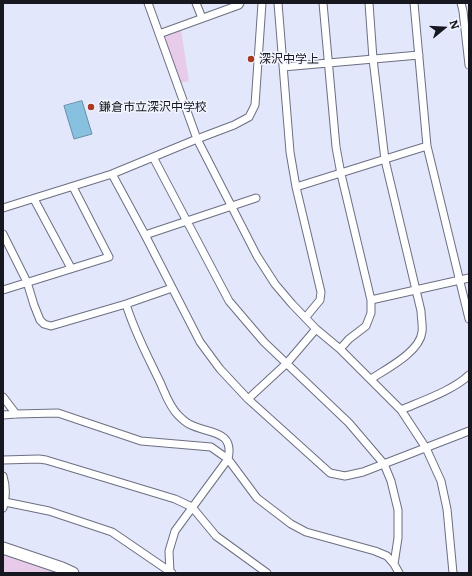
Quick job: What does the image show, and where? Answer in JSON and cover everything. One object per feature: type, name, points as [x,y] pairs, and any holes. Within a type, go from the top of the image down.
[{"type":"street","points":[[148,3],[197,139],[230,206],[257,256],[275,284],[316,329],[340,349],[402,410],[426,448],[441,481],[447,509],[453,573]]},
{"type":"street","points":[[196,3],[202,18]]},
{"type":"street","points":[[159,34],[239,5],[240,3]]},
{"type":"street","points":[[3,208],[112,174],[243,122],[249,117],[255,105],[262,3]]},
{"type":"street","points":[[278,3],[290,152],[296,187],[321,292],[320,300],[306,318]]},
{"type":"street","points":[[324,3],[336,147],[371,300],[371,313],[366,326],[349,339],[340,349]]},
{"type":"street","points":[[369,3],[373,59],[385,160],[415,291],[421,310],[422,333],[416,347],[371,379]]},
{"type":"street","points":[[414,3],[427,146],[469,319]]},
{"type":"street","points":[[461,3],[466,12],[469,65]]},
{"type":"street","points":[[283,67],[419,55]]},
{"type":"street","points":[[296,187],[427,146]]},
{"type":"street","points":[[153,157],[229,301],[264,342],[349,423],[384,464],[391,481],[398,510],[398,538],[394,564]]},
{"type":"street","points":[[112,174],[200,342],[220,369],[248,399],[330,473],[345,476],[363,472],[469,431]]},
{"type":"street","points":[[3,290],[109,257],[73,187]]},
{"type":"street","points":[[34,198],[71,268]]},
{"type":"street","points":[[145,235],[256,198]]},
{"type":"street","points":[[3,234],[27,282],[40,320],[51,326],[126,304],[172,288]]},
{"type":"street","points":[[371,300],[469,278]]},
{"type":"street","points":[[126,304],[129,316],[174,410],[190,424],[225,438],[229,446],[230,452],[228,459],[175,531],[169,551],[171,573]]},
{"type":"street","points":[[248,399],[287,363],[316,329]]},
{"type":"street","points":[[402,410],[453,387],[464,381],[469,375]]},
{"type":"street","points":[[3,397],[16,414]]},
{"type":"street","points":[[3,415],[58,413],[141,441],[210,447],[228,459],[257,498],[291,524],[306,532],[375,551],[387,556],[399,573]]},
{"type":"street","points":[[3,460],[46,460],[175,499],[192,507],[216,536],[267,573]]},
{"type":"street","points":[[3,476],[6,489],[4,505],[49,511],[112,532],[171,573]]},
{"type":"street","points":[[3,548],[73,573]]},
{"type":"shaded area","points":[[181,30],[189,81],[181,83],[165,37]]},
{"type":"shaded area","points":[[3,553],[26,562],[62,573],[3,573]]},
{"type":"water","points":[[82,101],[92,134],[74,139],[64,106]]},
{"type":"place","name":"深沢中学上","points":[[251,59]]},
{"type":"place","name":"鎌倉市立深沢中学校","points":[[91,107]]}]
